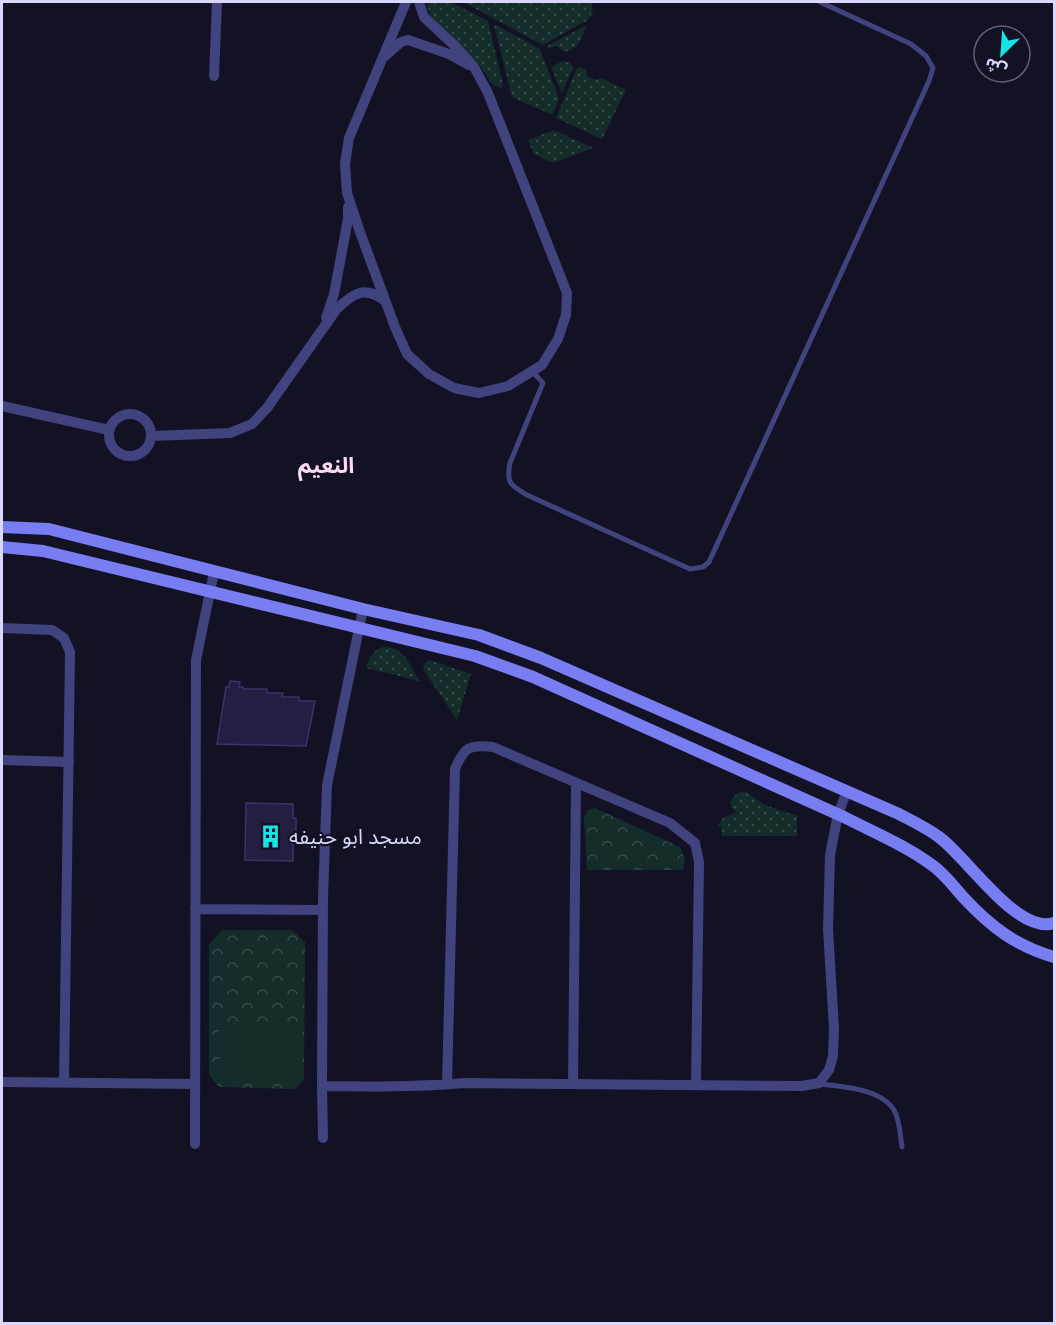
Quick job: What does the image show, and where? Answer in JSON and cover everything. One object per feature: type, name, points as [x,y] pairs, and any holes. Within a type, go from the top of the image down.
[{"type":"main road","points":[[2,527],[49,530],[479,636],[541,658],[899,814],[940,837],[997,897],[1016,912],[1054,931]]},
{"type":"main road","points":[[2,547],[43,551],[359,628],[475,657],[533,677],[838,814],[892,841],[934,866],[971,905],[1002,933],[1034,951],[1054,957]]},
{"type":"main road","points":[[1034,921],[1054,923]]},
{"type":"street","points":[[214,76],[217,2]]},
{"type":"street","points":[[322,330],[334,294],[348,219],[345,164],[349,138],[406,2]]},
{"type":"street","points":[[348,197],[407,354],[429,374],[454,388],[479,393],[508,386],[542,365],[558,339],[566,315],[567,293],[488,93],[474,68],[457,48],[424,17],[419,2]]},
{"type":"street","points":[[381,60],[401,42],[408,40],[448,54],[474,68]]},
{"type":"street","points":[[152,436],[230,433],[252,424],[267,408],[336,310],[348,298],[361,292],[375,293],[386,302]]},
{"type":"street","points":[[2,406],[109,430]]},
{"type":"street","points":[[130,413],[137,414],[148,422],[152,436],[151,443],[141,454],[128,456],[121,454],[111,444],[109,430],[116,418],[130,413]]},
{"type":"street","points":[[195,1144],[196,660],[214,572]]},
{"type":"street","points":[[323,1138],[323,910],[327,785],[363,609]]},
{"type":"street","points":[[2,628],[52,630],[64,638],[70,652],[64,1083]]},
{"type":"street","points":[[447,1084],[455,769],[459,758],[467,749],[478,745],[493,747],[670,823],[695,843],[699,862],[696,1084]]},
{"type":"street","points":[[2,760],[69,762]]},
{"type":"street","points":[[573,1083],[576,783]]},
{"type":"street","points":[[322,1086],[573,1083],[802,1086],[819,1083],[829,1070],[833,1056],[834,1029],[828,929],[830,855],[838,814],[847,791]]},
{"type":"street","points":[[195,909],[323,910]]},
{"type":"street","points":[[2,1082],[195,1084]]},
{"type":"lane","points":[[532,371],[543,383],[510,463],[507,477],[512,487],[690,569],[703,567],[709,562],[933,68],[926,56],[910,44],[820,2]]},
{"type":"lane","points":[[819,1083],[845,1086],[883,1099],[894,1109],[902,1147]]},
{"type":"green space","points":[[426,2],[451,2],[488,21],[502,88],[493,85],[480,66],[431,17]]},
{"type":"green space","points":[[463,2],[591,2],[593,12],[588,20],[543,45]]},
{"type":"green space","points":[[494,25],[540,49],[559,99],[552,115],[512,97]]},
{"type":"green space","points":[[587,25],[574,48],[564,52],[556,46],[548,49],[547,46]]},
{"type":"green space","points":[[563,61],[570,63],[573,68],[562,93],[551,67]]},
{"type":"green space","points":[[577,68],[586,70],[588,77],[595,80],[601,78],[626,90],[602,139],[556,118]]},
{"type":"green space","points":[[554,130],[593,148],[553,163],[534,154],[528,140]]},
{"type":"green space","points":[[383,647],[397,650],[409,663],[420,681],[366,668],[374,652]]},
{"type":"green space","points":[[429,660],[471,674],[457,720],[423,669]]},
{"type":"green space","points":[[739,792],[746,792],[765,805],[797,816],[797,836],[722,836],[721,826],[718,825],[723,818],[737,812],[732,809],[730,803]]},
{"type":"green space","points":[[595,808],[680,847],[685,859],[683,870],[587,870],[584,817],[588,810]]},
{"type":"green space","points":[[222,930],[292,930],[305,942],[304,1080],[295,1089],[219,1087],[209,1075],[209,944]]},
{"type":"green space","points":[[219,1029],[297,1029],[298,1080],[220,1081]]},
{"type":"building","points":[[230,681],[240,682],[239,687],[243,689],[267,689],[267,693],[283,693],[282,697],[299,697],[299,701],[315,701],[306,746],[217,744],[226,687],[229,687]]},
{"type":"building","name":"مسجد ابو حنيفه","points":[[246,803],[293,804],[293,818],[296,818],[296,844],[293,844],[293,861],[245,860]]},
{"type":"place","name":"مسجد ابو حنيفه","points":[[271,837]]},
{"type":"district","name":"النعيم","points":[[326,465]]}]
